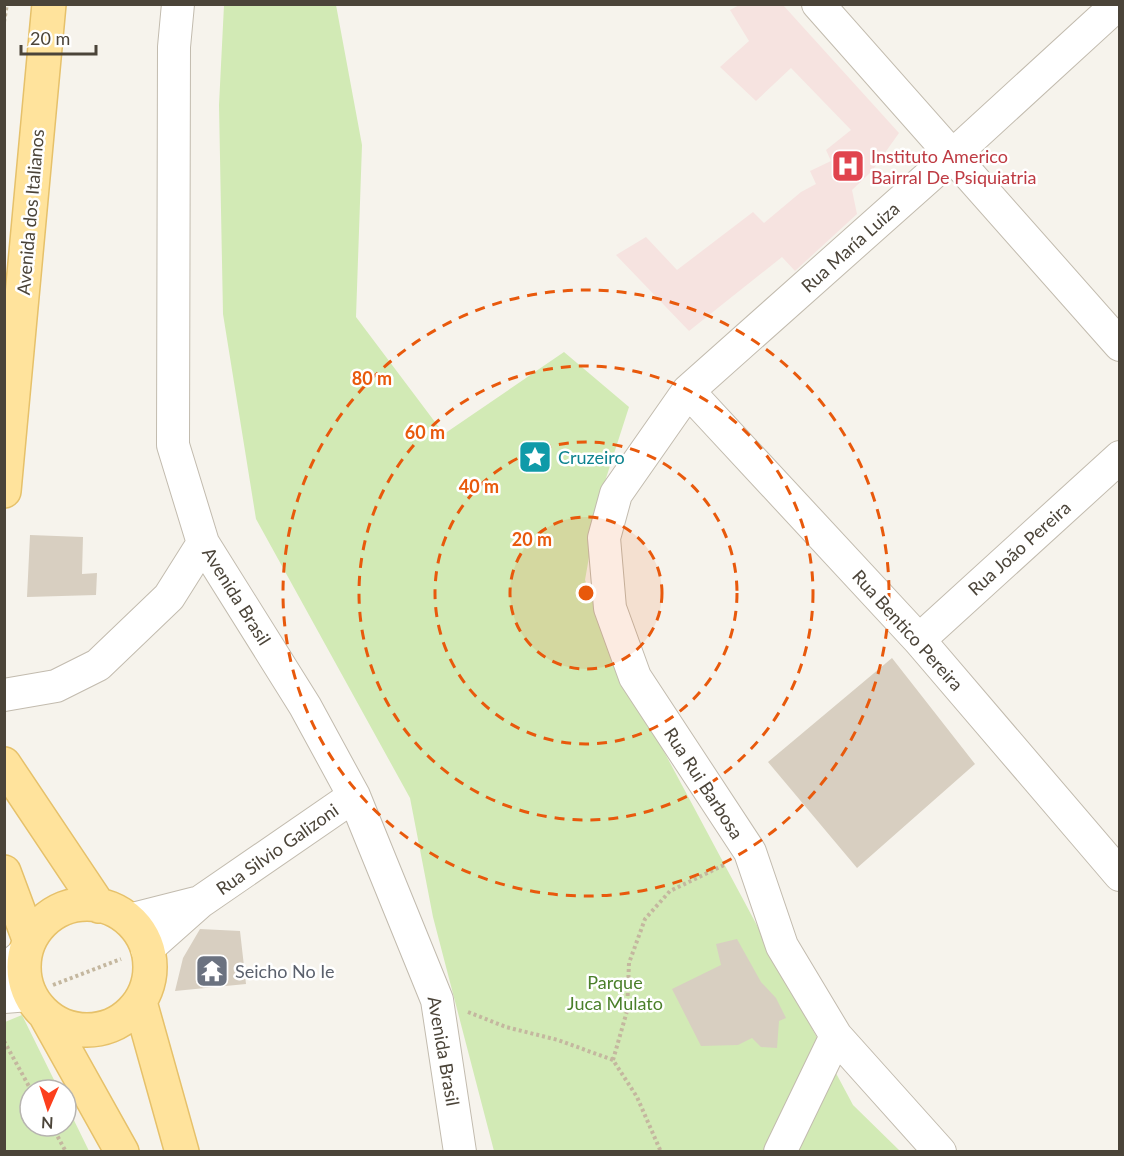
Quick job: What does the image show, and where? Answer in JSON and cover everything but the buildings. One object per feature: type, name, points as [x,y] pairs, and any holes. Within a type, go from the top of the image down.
[{"type":"main road","name":"Avenida dos Italianos","points":[[4,491],[49,4]]},
{"type":"main road","points":[[4,764],[99,906]]},
{"type":"main road","points":[[4,872],[26,1003],[122,1152]]},
{"type":"main road","points":[[19,955],[42,922],[58,911],[78,905],[99,906],[115,911],[129,920],[140,933],[147,949],[150,968],[147,985],[140,1002],[125,1018],[106,1028],[85,1031],[64,1027],[26,1003]]},
{"type":"main road","points":[[140,1002],[182,1152]]},
{"type":"street","name":"Avenida Brasil","points":[[178,4],[174,47],[173,445],[203,543],[304,706],[354,795],[438,1000],[460,1152]]},
{"type":"street","points":[[818,4],[1119,345]]},
{"type":"street","name":"Rua María Luiza","points":[[688,391],[952,156],[1118,4]]},
{"type":"street","name":"Rua Bentico Pereira","points":[[688,391],[919,640],[1119,875]]},
{"type":"street","name":"Rua Rui Barbosa","points":[[688,391],[616,494],[604,538],[610,608],[635,677],[750,852],[782,946],[836,1036],[940,1152]]},
{"type":"street","name":"Rua João Pereira","points":[[919,640],[1119,457]]},
{"type":"street","points":[[4,695],[56,686],[98,664],[169,597],[203,543]]},
{"type":"street","name":"Rua Silvio Galizoni","points":[[147,949],[200,903],[354,795]]},
{"type":"street","name":"Rua Silvio Galizoni","points":[[129,920],[200,903]]},
{"type":"street","points":[[780,1152],[836,1036]]},
{"type":"path","points":[[4,22],[6,4]]},
{"type":"path","points":[[614,1060],[627,1011],[630,963],[645,919],[670,891],[750,852]]},
{"type":"path","points":[[26,1003],[147,949]]},
{"type":"path","points":[[438,1000],[506,1027],[558,1040],[614,1060],[637,1097],[661,1152]]},
{"type":"path","points":[[4,1041],[25,1078]]},
{"type":"path","points":[[58,1138],[66,1152]]},
{"type":"shaded area","name":"Instituto Americo Bairral De Psiquiatria","points":[[741,4],[783,5],[899,133],[872,171],[852,190],[857,214],[795,271],[782,257],[689,331],[616,255],[646,237],[677,270],[753,212],[764,223],[801,192],[816,184],[810,171],[831,161],[826,150],[851,130],[791,68],[756,101],[720,67],[749,41],[730,10]]},
{"type":"green space","name":"Parque Juca Mulato","points":[[224,5],[336,5],[362,145],[356,317],[444,434],[564,352],[629,407],[599,500],[585,580],[622,673],[853,1105],[900,1151],[494,1151],[433,917],[410,798],[256,519],[223,314],[219,105]]},
{"type":"green space","points":[[22,1015],[53,1078],[18,1078],[18,1138],[78,1138],[78,1129],[89,1151],[5,1151],[5,1022]]},
{"type":"place","name":"Instituto Americo Bairral De Psiquiatria","points":[[848,166]]},
{"type":"place","name":"Cruzeiro","points":[[535,457]]},
{"type":"place","name":"Seicho No Ie","points":[[212,971]]}]
